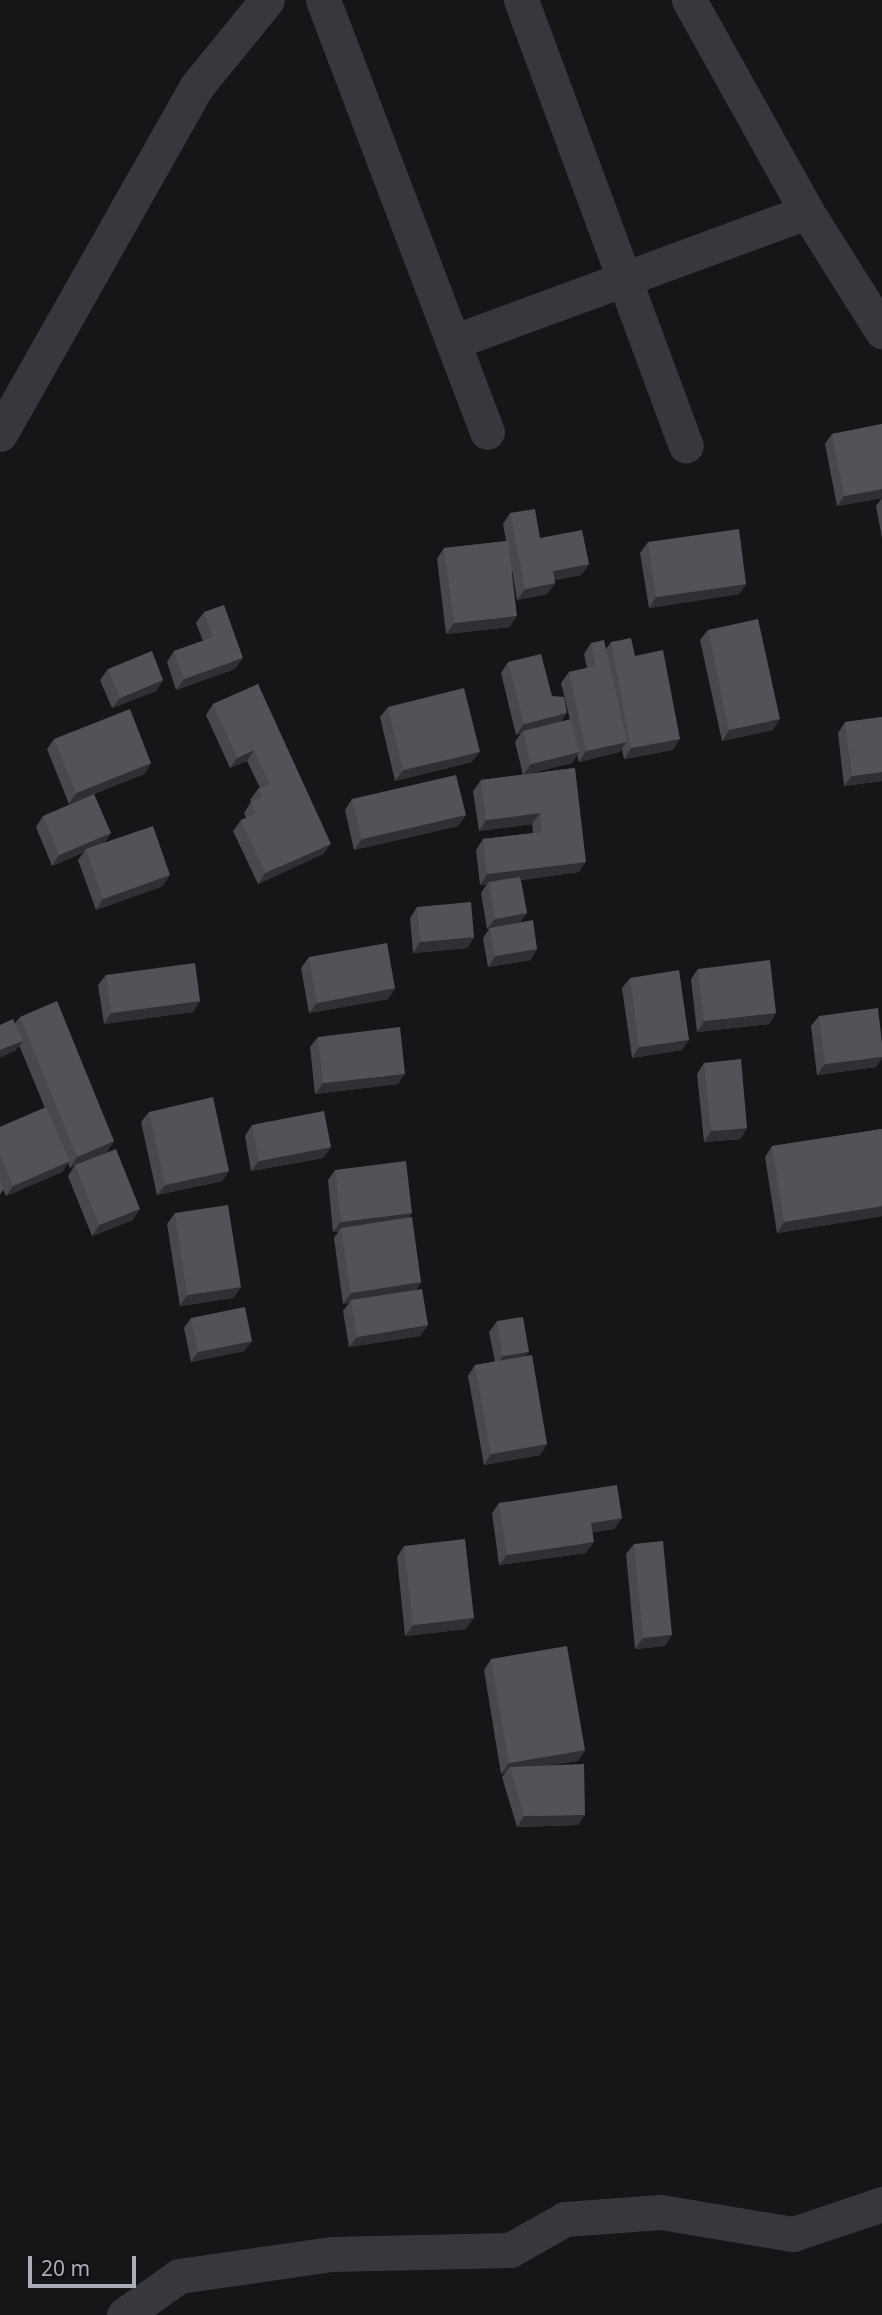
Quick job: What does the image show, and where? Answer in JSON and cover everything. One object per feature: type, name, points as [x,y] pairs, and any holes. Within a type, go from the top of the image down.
[{"type":"street","points":[[0,434],[196,87],[267,0]]},
{"type":"street","points":[[323,0],[487,432]]},
{"type":"street","points":[[521,0],[687,445]]},
{"type":"street","points":[[689,0],[807,212],[882,331]]},
{"type":"street","points":[[453,342],[807,212]]},
{"type":"street","points":[[124,2315],[179,2276],[331,2254],[510,2250],[565,2218],[661,2212],[793,2234],[882,2204]]},
{"type":"building","points":[[882,424],[882,489],[844,496],[832,434]]},
{"type":"building","points":[[535,509],[540,538],[582,530],[589,564],[553,571],[555,583],[525,589],[510,513]]},
{"type":"building","points":[[739,529],[746,584],[656,597],[648,542]]},
{"type":"building","points":[[508,541],[517,616],[454,623],[444,548]]},
{"type":"building","points":[[224,605],[243,658],[184,679],[174,651],[213,637],[204,612]]},
{"type":"building","points":[[758,619],[780,719],[729,730],[708,630]]},
{"type":"building","points":[[631,638],[635,656],[663,650],[680,739],[631,748],[611,642]]},
{"type":"building","points":[[604,640],[627,742],[586,751],[569,672],[596,666],[591,643]]},
{"type":"building","points":[[152,651],[163,680],[120,698],[108,669]]},
{"type":"building","points":[[541,654],[552,696],[564,697],[567,713],[524,724],[508,662]]},
{"type":"building","points":[[258,684],[331,844],[265,873],[241,820],[256,813],[251,802],[262,797],[258,789],[270,784],[254,750],[237,758],[213,704]]},
{"type":"building","points":[[464,688],[480,752],[403,770],[388,707]]},
{"type":"building","points":[[130,709],[151,763],[76,793],[54,739]]},
{"type":"building","points":[[882,717],[882,772],[852,776],[845,722]]},
{"type":"building","points":[[571,719],[579,752],[531,764],[523,731]]},
{"type":"building","points":[[575,768],[586,862],[487,874],[483,839],[542,832],[540,813],[486,820],[481,780]]},
{"type":"building","points":[[456,775],[466,815],[362,839],[352,799]]},
{"type":"building","points":[[94,794],[111,833],[59,855],[43,816]]},
{"type":"building","points":[[153,826],[170,875],[103,899],[86,849]]},
{"type":"building","points":[[520,877],[527,913],[495,919],[489,882]]},
{"type":"building","points":[[471,902],[474,937],[420,942],[417,907]]},
{"type":"building","points":[[533,920],[537,949],[495,956],[490,928]]},
{"type":"building","points":[[387,943],[395,988],[317,1003],[309,957]]},
{"type":"building","points":[[770,960],[776,1013],[704,1021],[698,969]]},
{"type":"building","points":[[195,963],[200,1001],[111,1013],[106,975]]},
{"type":"building","points":[[679,970],[689,1040],[639,1047],[630,978]]},
{"type":"building","points":[[57,1001],[114,1141],[77,1157],[20,1017]]},
{"type":"building","points":[[878,1008],[882,1057],[825,1064],[819,1016]]},
{"type":"building","points":[[13,1019],[23,1041],[0,1050],[0,1025]]},
{"type":"building","points":[[400,1027],[405,1074],[323,1083],[318,1037]]},
{"type":"building","points":[[741,1059],[747,1128],[711,1131],[704,1063]]},
{"type":"building","points":[[213,1097],[229,1171],[165,1185],[149,1112]]},
{"type":"building","points":[[46,1107],[70,1161],[13,1186],[0,1155],[0,1127]]},
{"type":"building","points":[[324,1111],[331,1147],[259,1161],[252,1125]]},
{"type":"building","points":[[882,1129],[882,1206],[784,1222],[772,1146]]},
{"type":"building","points":[[116,1149],[140,1209],[99,1225],[75,1165]]},
{"type":"building","points":[[406,1161],[412,1213],[341,1222],[335,1170]]},
{"type":"building","points":[[228,1205],[241,1287],[187,1295],[175,1213]]},
{"type":"building","points":[[412,1217],[421,1282],[351,1293],[341,1228]]},
{"type":"building","points":[[422,1289],[428,1325],[357,1337],[351,1300]]},
{"type":"building","points":[[245,1307],[252,1341],[198,1352],[191,1318]]},
{"type":"building","points":[[523,1317],[529,1352],[503,1356],[497,1321]]},
{"type":"building","points":[[532,1355],[547,1444],[491,1454],[475,1365]]},
{"type":"building","points":[[617,1485],[622,1518],[591,1523],[594,1542],[507,1555],[499,1503]]},
{"type":"building","points":[[465,1539],[474,1618],[413,1625],[404,1546]]},
{"type":"building","points":[[663,1541],[672,1635],[643,1638],[634,1544]]},
{"type":"building","points":[[567,1646],[585,1750],[509,1763],[491,1659]]},
{"type":"building","points":[[584,1764],[585,1815],[524,1816],[510,1767]]}]
